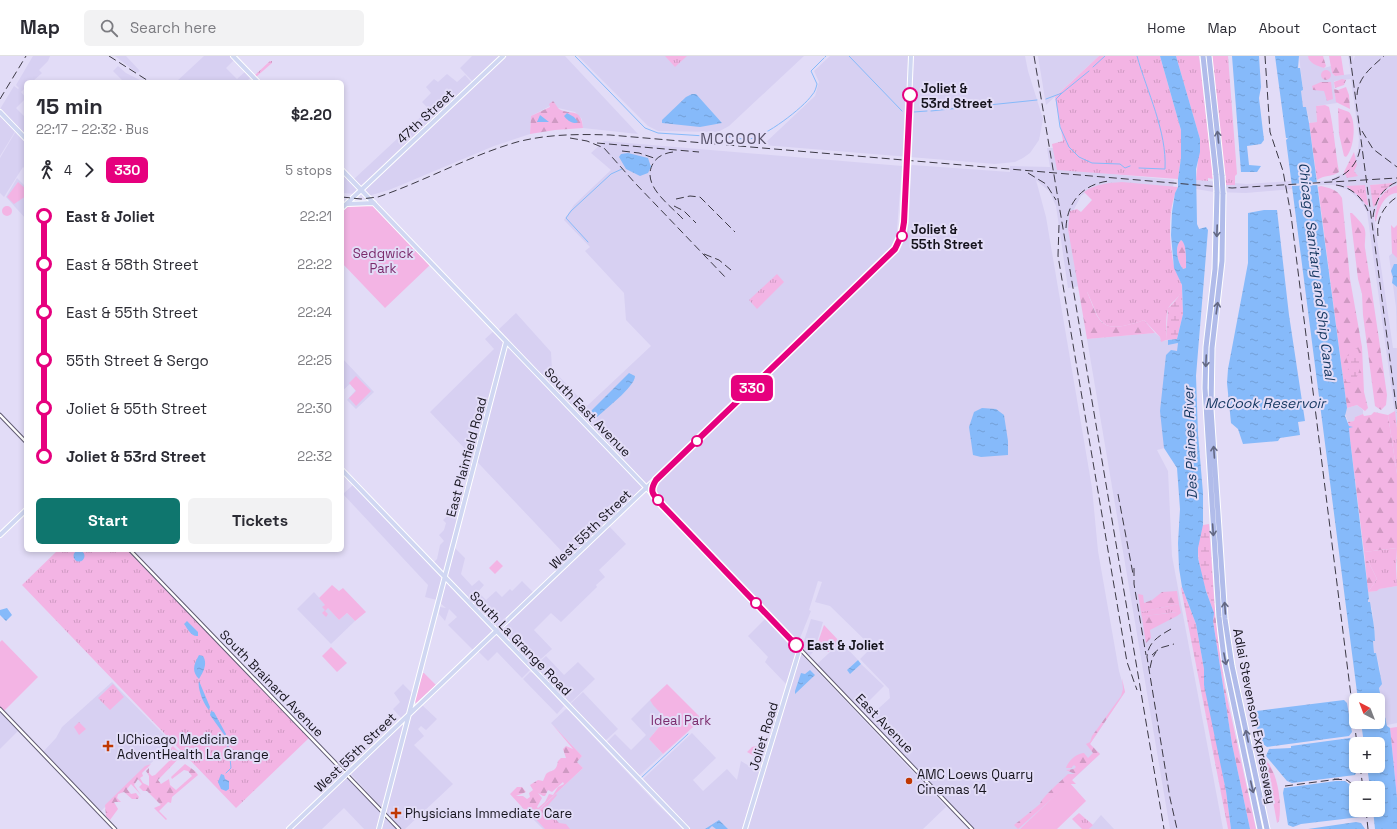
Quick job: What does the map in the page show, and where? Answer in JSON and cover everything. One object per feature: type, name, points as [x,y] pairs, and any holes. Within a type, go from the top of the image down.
[{"type":"highway","name":"Adlai Stevenson Expressway","points":[[1202,56],[1206,79],[1216,175],[1220,192],[1222,262],[1212,348],[1211,409],[1225,619],[1232,666],[1267,829]]},
{"type":"highway","name":"Adlai Stevenson Expressway","points":[[1209,56],[1222,176],[1216,263],[1206,347],[1205,388],[1219,617],[1224,658],[1260,829]]},
{"type":"main road","points":[[233,56],[256,80]]},
{"type":"main road","name":"47th Street","points":[[344,206],[503,56]]},
{"type":"main road","name":"West 55th Street","points":[[289,829],[647,489],[895,249],[900,240],[904,222],[911,56]]},
{"type":"main road","points":[[0,112],[24,137]]},
{"type":"main road","name":"South East Avenue","points":[[344,172],[800,648]]},
{"type":"main road","points":[[347,204],[374,203]]},
{"type":"main road","name":"East Plainfield Road","points":[[379,829],[506,342]]},
{"type":"main road","name":"South La Grange Road","points":[[344,472],[687,829]]},
{"type":"main road","points":[[656,480],[651,490],[659,501]]},
{"type":"main road","points":[[0,535],[24,512]]},
{"type":"main road","name":"Joliet Road","points":[[745,829],[800,648]]},
{"type":"main road","points":[[413,701],[415,704],[419,704]]},
{"type":"main road","points":[[399,724],[404,724],[406,728]]},
{"type":"street","points":[[0,415],[24,440]]},
{"type":"street","name":"South Brainard Avenue","points":[[132,552],[399,829]]},
{"type":"street","name":"East Avenue","points":[[800,648],[972,829]]},
{"type":"street","points":[[0,709],[116,829]]},
{"type":"shaded area","points":[[33,56],[50,56],[48,61],[39,70],[42,73],[34,80],[24,80],[24,89],[21,92],[24,96],[24,100],[16,108],[24,116],[24,136],[0,109],[14,86],[18,89],[19,88],[16,85]]},
{"type":"shaded area","points":[[115,56],[126,56],[140,71],[137,73]]},
{"type":"shaded area","points":[[204,56],[234,56],[236,58],[226,68],[237,79],[247,70],[252,76],[248,80],[178,80]]},
{"type":"shaded area","points":[[472,56],[502,56],[474,83],[460,68]]},
{"type":"shaded area","points":[[507,56],[565,56],[638,134],[583,128],[582,119],[575,112],[550,106],[531,116],[530,134],[494,146],[389,190],[368,196],[362,190]]},
{"type":"shaded area","points":[[578,56],[804,56],[729,126],[718,132],[658,131],[648,126]]},
{"type":"shaded area","points":[[830,56],[1025,56],[1028,71],[1043,119],[1039,140],[1030,153],[1023,158],[1015,162],[995,164],[763,145],[815,96],[819,82],[814,71]]},
{"type":"shaded area","points":[[1038,56],[1099,56],[1046,105]]},
{"type":"shaded area","points":[[1299,56],[1308,56],[1310,61],[1324,68],[1331,66],[1332,73],[1335,76],[1351,74],[1348,56],[1353,56],[1353,61],[1355,56],[1397,56],[1397,185],[1389,188],[1381,196],[1374,219],[1393,348],[1397,348],[1397,428],[1367,212],[1360,200],[1348,190],[1334,185],[1318,185],[1317,182],[1329,180],[1346,172],[1358,151],[1359,139],[1351,79],[1334,81],[1337,103],[1316,106],[1317,122],[1310,123],[1306,107],[1303,107],[1301,91],[1303,90]],"holes":[[[1392,183],[1381,194],[1375,207],[1370,185]],[[1365,185],[1366,205],[1361,197],[1347,187]]]},
{"type":"shaded area","points":[[118,66],[126,73],[140,80],[122,80],[113,71]]},
{"type":"shaded area","points":[[447,74],[457,82],[465,75],[473,84],[437,118],[422,102],[431,93],[426,87],[434,79],[438,82]]},
{"type":"shaded area","points":[[427,111],[435,118],[361,188],[354,179]]},
{"type":"shaded area","points":[[0,113],[16,130],[0,156]]},
{"type":"shaded area","points":[[16,131],[24,138],[24,168],[23,167],[4,197],[0,193],[0,158]]},
{"type":"shaded area","points":[[604,141],[902,166],[896,242],[570,560],[430,412],[494,349],[485,339],[496,329],[498,330],[516,313],[551,352],[552,369],[587,406],[651,346],[626,320],[624,293],[585,251],[590,247],[564,220],[574,205],[611,170],[591,153]]},
{"type":"shaded area","points":[[1047,148],[1054,148],[1060,169],[1174,180],[1173,188],[1086,192],[1081,196],[1071,215],[1080,286],[1068,288],[1056,206],[1049,191],[1036,180],[1046,217],[1092,488],[1098,551],[1119,671],[1125,692],[1090,744],[1100,754],[1020,829],[974,829],[867,719],[890,698],[889,689],[860,659],[872,647],[830,606],[815,602],[822,582],[818,581],[809,610],[811,611],[798,643],[652,490],[660,479],[895,252],[901,242],[906,227],[909,167],[912,165],[1010,172],[1010,166],[1050,167]]},
{"type":"shaded area","points":[[344,172],[361,190],[356,194],[344,193]]},
{"type":"shaded area","points":[[17,178],[24,185],[24,217],[6,197]]},
{"type":"shaded area","points":[[1196,180],[1247,184],[1291,181],[1292,189],[1246,193],[1214,192],[1196,189]]},
{"type":"shaded area","points":[[1397,249],[1397,339],[1396,307],[1389,256]]},
{"type":"shaded area","points":[[1155,333],[1160,337],[1161,341],[1168,340],[1168,345],[1178,343],[1172,446],[1157,450],[1168,471],[1172,556],[1223,829],[1170,829],[1087,339]]},
{"type":"shaded area","points":[[344,360],[374,392],[356,409],[347,400],[356,390],[350,384],[344,389]]},
{"type":"shaded area","points":[[1357,405],[1363,410],[1363,414],[1355,417],[1354,421],[1348,422],[1345,413],[1347,408]]},
{"type":"shaded area","points":[[354,484],[443,578],[437,600],[425,597],[428,585],[344,495],[344,493]]},
{"type":"shaded area","points":[[452,511],[459,519],[445,577],[432,564],[437,559],[440,545],[444,541],[439,535],[444,530],[446,523],[443,520]]},
{"type":"shaded area","points":[[609,526],[626,544],[599,570],[605,577],[596,585],[597,587],[561,622],[551,613],[534,630],[552,649],[532,667],[499,631]]},
{"type":"shaded area","points":[[455,548],[465,558],[461,574],[472,586],[479,580],[484,585],[478,592],[486,600],[496,591],[502,597],[510,589],[512,591],[522,581],[535,594],[497,630],[447,577]]},
{"type":"shaded area","points":[[445,579],[497,632],[475,652],[448,625],[457,617],[449,609],[445,621],[439,614],[440,607],[446,608],[440,603]]},
{"type":"shaded area","points":[[1397,586],[1397,723],[1387,725],[1385,716],[1385,693],[1380,693],[1380,670],[1376,653],[1374,653],[1373,641],[1375,641],[1375,636],[1372,609],[1367,600],[1369,599],[1368,592],[1377,591],[1378,589]]},
{"type":"shaded area","points":[[314,592],[339,620],[347,613],[355,621],[331,644],[297,609]]},
{"type":"shaded area","points":[[767,617],[797,649],[786,684],[765,662],[768,657],[748,636]]},
{"type":"shaded area","points":[[811,619],[823,622],[817,642],[820,645],[809,656],[802,647]]},
{"type":"shaded area","points":[[498,632],[532,668],[522,678],[497,652],[488,661],[478,651]]},
{"type":"shaded area","points":[[841,642],[858,660],[847,670],[850,673],[861,664],[884,686],[859,711],[816,665]]},
{"type":"shaded area","points":[[800,653],[946,807],[923,829],[748,829]]},
{"type":"shaded area","points":[[546,656],[564,675],[578,662],[595,679],[568,705],[533,668]]},
{"type":"shaded area","points":[[530,672],[534,673],[564,706],[557,714],[523,679]]},
{"type":"shaded area","name":"UChicago Medicine AdventHealth La Grange","points":[[112,682],[172,743],[101,811],[43,752],[56,738],[62,727]]},
{"type":"shaded area","points":[[403,684],[414,695],[410,713],[403,720],[393,709],[400,702],[394,693]]},
{"type":"shaded area","points":[[583,692],[618,729],[604,742],[569,705]]},
{"type":"shaded area","points":[[650,700],[666,719],[649,739],[663,754],[639,776],[607,742],[615,734],[631,750],[646,735],[631,719]]},
{"type":"shaded area","points":[[422,705],[437,719],[426,730],[421,726],[418,729],[424,736],[414,745],[453,784],[405,829],[401,829],[386,812],[410,718]]},
{"type":"shaded area","points":[[566,709],[683,829],[543,829],[531,817],[583,768],[577,762],[582,756],[551,723]]},
{"type":"shaded area","points":[[0,712],[18,731],[0,749]]},
{"type":"shaded area","points":[[402,724],[405,726],[384,806],[381,807],[351,774]]},
{"type":"shaded area","points":[[692,733],[716,758],[693,780],[703,791],[727,769],[737,780],[741,761],[759,772],[742,829],[690,829],[642,780]]},
{"type":"shaded area","points":[[345,778],[348,778],[379,811],[381,816],[378,829],[364,829],[344,808],[322,829],[291,829]]},
{"type":"shaded area","points":[[1101,815],[1114,829],[1089,829]]},
{"type":"shaded area","points":[[385,816],[398,829],[381,829]]},
{"type":"green space","points":[[665,56],[687,56],[675,67]]},
{"type":"green space","points":[[1099,56],[1160,56],[1181,130],[1181,158],[1178,179],[1057,170],[1052,144],[1063,141],[1055,97]]},
{"type":"green space","points":[[1176,56],[1199,56],[1213,179],[1208,178],[1208,181],[1196,180],[1200,139]]},
{"type":"green space","points":[[1212,56],[1228,56],[1237,174],[1235,176],[1235,185],[1225,185]]},
{"type":"green space","points":[[1308,56],[1323,56],[1326,66],[1324,68],[1314,64],[1310,61]]},
{"type":"green space","points":[[1329,56],[1341,56],[1344,75],[1335,76],[1332,73]]},
{"type":"green space","points":[[270,61],[272,61],[272,63],[256,77],[255,75]]},
{"type":"green space","points":[[1324,70],[1328,70],[1331,75],[1328,80],[1324,80],[1321,77],[1321,73]]},
{"type":"green space","points":[[1342,79],[1346,80],[1344,85],[1335,88],[1334,82]]},
{"type":"green space","points":[[1321,82],[1331,82],[1333,99],[1327,101],[1324,91],[1313,90],[1312,86]]},
{"type":"green space","points":[[1346,87],[1349,95],[1350,109],[1336,102],[1334,89],[1338,90]]},
{"type":"green space","points":[[553,101],[559,109],[578,115],[582,121],[583,128],[530,134],[531,116],[550,107],[549,104]]},
{"type":"green space","points":[[1325,105],[1329,107],[1331,115],[1339,172],[1317,180],[1309,123],[1317,122],[1316,106]]},
{"type":"green space","points":[[1338,108],[1349,112],[1354,128],[1353,142],[1346,157],[1344,156],[1339,134]]},
{"type":"green space","points":[[1354,152],[1357,165],[1354,171],[1358,176],[1347,178],[1344,172]]},
{"type":"green space","points":[[18,182],[24,187],[24,197],[14,204],[7,197]]},
{"type":"green space","points":[[1122,182],[1178,187],[1172,205],[1170,237],[1174,266],[1181,281],[1182,290],[1169,306],[1166,340],[1161,342],[1160,337],[1144,320],[1114,327],[1102,322],[1087,292],[1079,292],[1068,229],[1070,211],[1077,209],[1081,212],[1092,200],[1084,192],[1088,189],[1102,184]]},
{"type":"green space","points":[[1393,183],[1381,194],[1374,207],[1370,185]]},
{"type":"green space","points":[[1365,185],[1368,205],[1366,205],[1360,197],[1346,186]]},
{"type":"green space","points":[[1397,185],[1397,193],[1388,196],[1382,204],[1376,222],[1375,216],[1377,207],[1382,195],[1388,189]]},
{"type":"green space","points":[[1321,186],[1330,188],[1342,198],[1350,279],[1362,347],[1364,392],[1368,408],[1365,411],[1357,405],[1347,408],[1318,187]]},
{"type":"green space","name":"Sedgwick Park","points":[[350,205],[373,206],[430,265],[385,308],[344,265],[344,210]]},
{"type":"green space","points":[[7,206],[12,211],[7,216],[2,211]]},
{"type":"green space","points":[[1350,213],[1352,213],[1361,223],[1365,232],[1365,248],[1387,395],[1386,405],[1381,410],[1375,406],[1363,315],[1362,294],[1358,279]]},
{"type":"green space","points":[[1391,225],[1394,228],[1397,225],[1397,258],[1392,253]]},
{"type":"green space","points":[[1181,240],[1186,252],[1186,268],[1183,269],[1177,254],[1178,246]]},
{"type":"green space","points":[[777,274],[784,282],[757,309],[749,300]]},
{"type":"green space","points":[[1182,285],[1183,314],[1177,339],[1166,340],[1168,308],[1178,298]]},
{"type":"green space","points":[[1079,292],[1087,292],[1098,318],[1107,325],[1114,327],[1123,326],[1144,320],[1155,333],[1087,339]]},
{"type":"green space","points":[[1357,348],[1360,360],[1359,372],[1355,380],[1348,383],[1344,379],[1344,374],[1350,367],[1346,357],[1351,351]]},
{"type":"green space","points":[[356,376],[371,391],[356,406],[349,398],[356,391],[349,383]]},
{"type":"green space","points":[[1395,411],[1397,428],[1397,474],[1388,415]]},
{"type":"green space","points":[[1374,412],[1388,415],[1397,474],[1397,548],[1364,552],[1350,439],[1349,428],[1352,427],[1349,427],[1348,422],[1354,421],[1355,417],[1363,414],[1364,416],[1371,415]]},
{"type":"green space","points":[[1209,524],[1214,613],[1203,582],[1198,558],[1198,544],[1203,525]]},
{"type":"green space","points":[[1397,548],[1397,586],[1368,592],[1377,579],[1368,561],[1365,561],[1364,552]]},
{"type":"green space","points":[[56,552],[130,552],[309,738],[236,808],[22,585]]},
{"type":"green space","points":[[497,560],[503,566],[495,574],[489,568]]},
{"type":"green space","points":[[1365,561],[1368,561],[1377,579],[1368,592]]},
{"type":"green space","points":[[332,585],[339,591],[343,588],[366,612],[355,621],[347,613],[339,620],[328,608],[325,611],[328,614],[326,617],[322,613],[325,610],[322,607],[325,605],[319,598]]},
{"type":"green space","points":[[1182,587],[1196,624],[1204,669],[1205,690],[1210,706],[1226,791],[1231,829],[1228,829]]},
{"type":"green space","points":[[1177,591],[1179,604],[1141,612],[1138,594],[1143,595],[1144,603],[1152,600],[1162,592]]},
{"type":"green space","points":[[1214,597],[1225,688],[1256,829],[1250,829],[1232,744],[1213,621]]},
{"type":"green space","points":[[1179,604],[1181,613],[1177,616],[1176,612],[1145,616],[1142,618],[1141,612]]},
{"type":"green space","points":[[1177,612],[1177,616],[1150,630],[1151,638],[1146,643],[1142,618],[1145,616]]},
{"type":"green space","points":[[824,625],[840,642],[828,652],[818,642]]},
{"type":"green space","points":[[2,640],[38,677],[4,711],[0,707],[0,642]]},
{"type":"green space","points":[[331,647],[347,663],[337,672],[322,656]]},
{"type":"green space","points":[[423,673],[436,685],[416,703],[414,701]]},
{"type":"green space","points":[[1122,678],[1125,692],[1090,744],[1100,754],[1072,780],[1076,784],[1068,784],[1018,829],[1014,825],[1040,804],[1048,793],[1068,774],[1075,774],[1066,770],[1074,769],[1076,767],[1074,765],[1071,768],[1066,768],[1071,760],[1081,753],[1084,753],[1088,758],[1093,753],[1086,744],[1090,742],[1092,736],[1121,696],[1123,689]]},
{"type":"green space","points":[[113,684],[124,697],[110,710],[98,698]]},
{"type":"green space","name":"Ideal Park","points":[[667,684],[702,719],[663,754],[649,739],[666,719],[650,700]]},
{"type":"green space","points":[[79,722],[86,729],[79,735],[74,727]]},
{"type":"green space","points":[[552,724],[582,756],[577,762],[583,768],[531,817],[510,794],[517,787],[522,787],[526,792],[516,796],[523,796],[527,799],[530,797],[529,793],[533,790],[530,785],[538,780],[543,781],[546,774],[555,769],[561,758],[566,758],[563,749],[566,746],[573,749]],"holes":[[[563,782],[564,784],[558,787],[553,795],[549,794],[545,802],[538,808],[537,807],[542,798],[538,793],[545,796],[548,790],[552,792]]]},
{"type":"green space","points":[[1397,727],[1397,798],[1390,728]]},
{"type":"green space","points":[[173,746],[182,755],[158,780],[161,784],[169,779],[170,785],[176,790],[192,776],[188,771],[184,770],[172,779],[171,777],[185,764],[198,775],[172,797],[171,803],[168,802],[159,811],[167,819],[166,820],[154,808],[161,805],[147,791],[143,791],[139,787],[142,784],[138,779],[134,785],[141,795],[131,784],[127,789],[131,794],[136,793],[139,797],[138,799],[132,799],[124,792],[118,794],[117,798],[121,802],[114,802],[118,809],[110,820],[106,816],[105,805],[145,766],[151,764],[142,773],[143,776],[140,778],[143,783],[149,786],[149,776],[146,771],[149,768],[149,773],[152,776],[155,775],[175,755],[173,749],[167,754],[165,753]]},
{"type":"green space","points":[[756,746],[765,749],[762,760],[747,752],[752,747]]},
{"type":"green space","points":[[1267,761],[1274,774],[1278,789],[1280,814],[1279,821],[1277,823],[1266,763]]},
{"type":"green space","points":[[1069,782],[1086,801],[1057,829],[1020,829]]},
{"type":"green space","points":[[556,794],[557,795],[544,810],[551,817],[554,817],[559,823],[566,824],[570,829],[545,829],[533,816]]},
{"type":"green space","points":[[1079,813],[1093,825],[1089,829],[1082,829],[1072,819]]},
{"type":"water","name":"Des Plaines River","points":[[1160,56],[1176,56],[1200,139],[1200,152],[1196,169],[1197,224],[1199,229],[1206,227],[1208,230],[1196,376],[1198,434],[1203,493],[1203,525],[1198,548],[1198,558],[1206,591],[1214,613],[1213,621],[1232,744],[1250,829],[1231,829],[1226,791],[1204,685],[1204,669],[1196,624],[1182,587],[1179,568],[1178,543],[1180,509],[1177,468],[1164,448],[1160,411],[1166,355],[1171,350],[1177,351],[1178,343],[1168,345],[1168,340],[1177,339],[1183,314],[1182,285],[1174,268],[1171,235],[1172,212],[1175,193],[1178,187],[1181,158],[1181,130]],"holes":[[[1181,240],[1183,242],[1186,261],[1186,268],[1183,269],[1177,254],[1179,243]]]},
{"type":"water","points":[[1232,56],[1259,56],[1261,87],[1259,98],[1264,140],[1261,144],[1247,146],[1249,165],[1261,166],[1257,172],[1241,172]]},
{"type":"water","name":"Chicago Sanitary and Ship Canal","points":[[1275,56],[1299,56],[1298,68],[1300,68],[1303,90],[1301,91],[1303,107],[1306,107],[1309,123],[1347,408],[1345,416],[1349,426],[1353,427],[1349,428],[1350,439],[1369,599],[1368,602],[1370,602],[1374,631],[1374,653],[1376,653],[1382,684],[1379,688],[1380,693],[1357,693],[1286,140],[1288,138],[1286,138]]},
{"type":"water","points":[[696,94],[722,123],[700,127],[662,123],[662,120],[686,97]]},
{"type":"water","points":[[567,113],[574,117],[578,122],[574,123],[568,120],[564,116]]},
{"type":"water","points":[[540,115],[549,122],[537,122]]},
{"type":"water","points":[[628,153],[648,158],[651,167],[648,173],[640,176],[626,169],[619,157],[621,154]]},
{"type":"water","name":"McCook Reservoir","points":[[1264,210],[1277,210],[1289,315],[1305,421],[1298,422],[1300,435],[1280,438],[1278,441],[1243,444],[1238,429],[1231,423],[1227,383],[1228,369],[1248,263],[1248,213]]},
{"type":"water","points":[[1394,264],[1397,264],[1397,287],[1392,283],[1393,277],[1391,271]]},
{"type":"water","points":[[629,373],[635,376],[634,381],[625,392],[595,419],[589,415],[590,412]]},
{"type":"water","points":[[982,408],[996,409],[1004,415],[1008,441],[1008,455],[981,457],[973,455],[969,427],[974,412]]},
{"type":"water","points":[[75,552],[83,552],[85,556],[83,560],[79,562],[75,560],[73,556]]},
{"type":"water","points":[[7,608],[12,615],[6,621],[0,615],[0,610]]},
{"type":"water","points":[[187,621],[198,632],[198,636],[193,635],[188,630],[184,624]]},
{"type":"water","points":[[199,655],[203,656],[205,662],[199,679],[196,676],[194,667]]},
{"type":"water","points":[[858,660],[861,664],[850,674],[847,670]]},
{"type":"water","points":[[810,670],[815,675],[795,694],[801,673],[805,674]]},
{"type":"water","points":[[199,681],[210,707],[209,710],[201,696]]},
{"type":"water","points":[[1344,700],[1347,703],[1349,729],[1351,729],[1352,732],[1349,736],[1267,747],[1263,744],[1253,717],[1257,711]]},
{"type":"water","points":[[211,711],[214,712],[226,734],[225,736],[210,715]]},
{"type":"water","points":[[1385,716],[1387,726],[1390,728],[1397,798],[1397,829],[1375,829],[1374,817],[1385,817],[1385,781],[1369,781],[1368,773],[1385,773],[1385,737],[1363,737],[1362,729],[1385,729]]},
{"type":"water","points":[[1349,738],[1349,773],[1356,773],[1355,775],[1292,783],[1287,781],[1266,756],[1269,749],[1291,748],[1291,746]]},
{"type":"water","points":[[221,774],[224,775],[225,779],[229,781],[229,789],[226,791],[221,789],[218,782]]},
{"type":"water","points":[[1345,781],[1349,784],[1349,817],[1360,817],[1301,824],[1293,827],[1288,825],[1283,793],[1284,788]]},
{"type":"water","points":[[719,820],[728,829],[716,829],[712,826],[709,829],[705,829]]},
{"type":"water","points":[[1356,822],[1361,823],[1365,829],[1308,829]]},
{"type":"pier","points":[[1317,182],[1318,185],[1291,186],[1291,184]]},
{"type":"waterway","points":[[575,56],[645,128],[658,133],[705,136]]},
{"type":"waterway","points":[[849,56],[902,111]]},
{"type":"waterway","points":[[1093,67],[1105,56]]},
{"type":"waterway","points":[[1137,56],[1160,126],[1165,155],[1165,169],[1139,168]]},
{"type":"waterway","points":[[709,136],[719,135],[739,139],[749,139],[774,128],[801,107],[813,94],[817,84],[811,71],[824,58]]},
{"type":"waterway","points":[[1046,99],[1062,93],[1089,71]]},
{"type":"waterway","points":[[1062,93],[1056,99],[1060,127],[1069,147],[1079,157],[1092,163],[1120,164],[1125,168],[1130,166]]},
{"type":"waterway","points":[[931,111],[1037,100]]},
{"type":"waterway","points":[[914,112],[927,111]]},
{"type":"waterway","points":[[588,242],[566,218],[571,211],[611,174],[622,169]]},
{"type":"waterway","points":[[641,778],[688,734]]},
{"type":"waterway","points":[[226,738],[228,747]]},
{"type":"waterway","points":[[228,749],[229,757]]},
{"type":"waterway","points":[[226,773],[231,768],[230,758]]},
{"type":"railway","points":[[0,99],[26,56]]},
{"type":"railway","points":[[109,56],[147,80]]},
{"type":"railway","points":[[1034,56],[1164,829]]},
{"type":"railway","points":[[1265,56],[1270,132],[1283,171],[1291,215],[1356,737]]},
{"type":"railway","points":[[1350,56],[1397,413]]},
{"type":"railway","points":[[1357,95],[1360,83],[1366,73],[1384,56]]},
{"type":"railway","points":[[1362,131],[1373,149],[1397,167]]},
{"type":"railway","points":[[344,197],[361,199],[378,197],[413,184],[482,154],[517,142],[540,137],[575,135],[610,135],[1232,188],[1397,178]]},
{"type":"railway","points":[[570,138],[587,141],[604,148],[635,183],[727,279]]},
{"type":"railway","points":[[597,143],[699,152]]},
{"type":"railway","points":[[1332,180],[1347,172],[1354,165],[1360,149]]},
{"type":"railway","points":[[622,151],[639,153],[657,159]]},
{"type":"railway","points":[[673,152],[662,155],[654,162],[650,170],[650,178],[658,194],[683,219]]},
{"type":"railway","points":[[1028,173],[1046,184],[1056,200]]},
{"type":"railway","points":[[1066,228],[1069,210],[1078,196],[1091,186],[1109,181]]},
{"type":"railway","points":[[1373,217],[1375,206],[1383,191],[1397,182]]},
{"type":"railway","points":[[1336,185],[1351,190],[1363,201],[1368,211]]},
{"type":"railway","points":[[676,199],[690,196],[700,197],[735,232]]},
{"type":"railway","points":[[1378,236],[1379,219],[1384,209],[1397,197]]},
{"type":"railway","points":[[674,206],[684,211],[696,223]]},
{"type":"railway","points":[[1059,225],[1058,256],[1127,662],[1137,690]]},
{"type":"railway","points":[[704,254],[719,260],[731,270]]},
{"type":"railway","points":[[1118,494],[1133,574]]},
{"type":"railway","points":[[1134,568],[1134,584],[1146,655]]},
{"type":"railway","points":[[1171,629],[1158,637],[1152,643],[1149,647],[1147,657],[1170,798],[1177,829]]},
{"type":"railway","points":[[1152,655],[1160,648],[1174,644]]},
{"type":"railway","points":[[1150,668],[1152,659],[1156,652]]},
{"type":"railway","points":[[1361,773],[1362,781]]},
{"type":"railway","points":[[1334,779],[1347,780],[1349,782]]},
{"type":"railway","points":[[1285,786],[1339,779]]},
{"type":"railway","points":[[1367,817],[1368,829]]},
{"type":"bus line","name":"330","points":[[796,645],[663,506],[651,490],[656,480],[895,249],[904,228],[910,95]]},
{"type":"place","name":"Joliet & 53rd Street","points":[[910,95]]},
{"type":"place","name":"Joliet & 55th Street","points":[[902,236]]},
{"type":"place","name":"East & Joliet","points":[[796,645]]},
{"type":"place","name":"UChicago Medicine AdventHealth La Grange","points":[[108,746]]},
{"type":"place","name":"AMC Loews Quarry Cinemas 14","points":[[909,781]]},
{"type":"place","name":"Physicians Immediate Care","points":[[396,813]]},
{"type":"district","name":"MCCOOK","points":[[734,139]]}]
